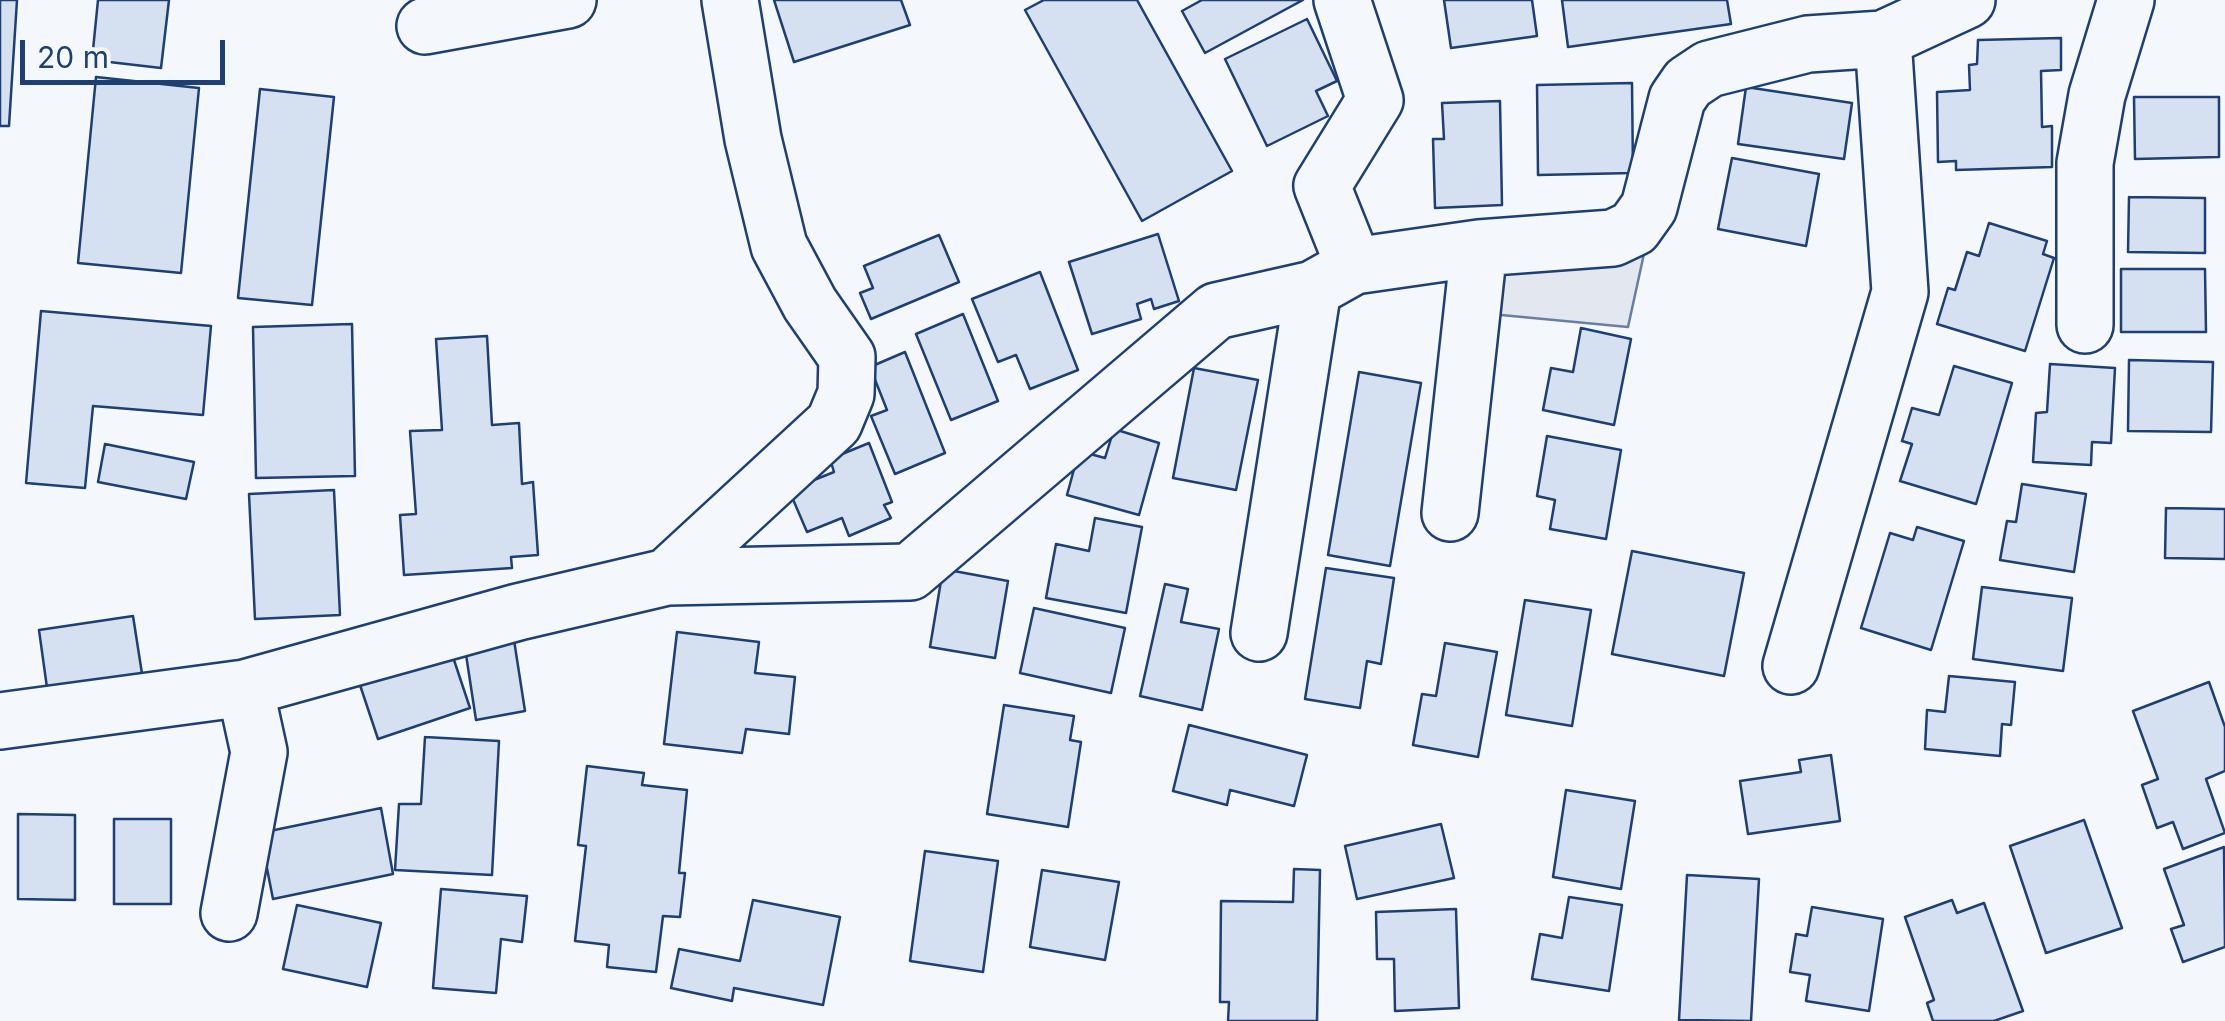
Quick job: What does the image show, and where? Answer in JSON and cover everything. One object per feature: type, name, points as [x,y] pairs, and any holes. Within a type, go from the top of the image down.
[{"type":"street","points":[[425,26],[568,0]]},
{"type":"street","points":[[667,578],[834,423],[846,394],[847,357],[810,304],[779,246],[753,139],[730,0]]},
{"type":"street","points":[[1259,632],[1334,278],[1322,186],[1375,100],[1342,0]]},
{"type":"street","points":[[0,721],[245,688],[518,612],[667,578],[910,572],[1216,312],[1334,278],[1479,248],[1613,238],[1634,228],[1649,207],[1677,99],[1688,83],[1709,69],[1808,44],[1883,39],[1967,0]]},
{"type":"street","points":[[2085,326],[2084,163],[2097,95],[2126,0]]},
{"type":"street","points":[[1791,666],[1900,292],[1883,39]]},
{"type":"street","points":[[1450,513],[1479,248]]},
{"type":"street","points":[[230,913],[259,752],[245,688]]},
{"type":"shaded area","points":[[1647,240],[1628,327],[1480,313],[1485,293],[1511,268]]},
{"type":"building","points":[[0,0],[17,0],[9,126],[0,126]]},
{"type":"building","points":[[98,0],[169,0],[161,68],[92,60]]},
{"type":"building","points":[[774,0],[901,0],[910,25],[794,62]]},
{"type":"building","points":[[1044,0],[1137,0],[1232,171],[1142,221],[1025,10]]},
{"type":"building","points":[[1202,0],[1303,0],[1205,53],[1182,11]]},
{"type":"building","points":[[1444,0],[1532,0],[1537,36],[1451,48]]},
{"type":"building","points":[[1562,0],[1727,0],[1731,24],[1568,47]]},
{"type":"building","points":[[1307,19],[1337,81],[1316,91],[1328,116],[1267,146],[1225,59]]},
{"type":"building","points":[[2061,38],[2061,70],[2041,71],[2042,127],[2052,126],[2052,167],[1956,170],[1956,161],[1938,162],[1937,92],[1970,90],[1969,65],[1977,64],[1978,40]]},
{"type":"building","points":[[96,77],[199,88],[181,273],[78,263]]},
{"type":"building","points":[[1632,83],[1633,173],[1538,175],[1537,85]]},
{"type":"building","points":[[1746,87],[1852,103],[1844,159],[1738,144]]},
{"type":"building","points":[[260,89],[334,97],[312,305],[238,298]]},
{"type":"building","points":[[2134,97],[2219,97],[2219,157],[2135,159]]},
{"type":"building","points":[[1500,101],[1502,205],[1435,208],[1433,139],[1444,139],[1442,103]]},
{"type":"building","points":[[1732,158],[1819,174],[1806,246],[1718,229]]},
{"type":"building","points":[[2129,197],[2205,198],[2205,253],[2128,252]]},
{"type":"building","points":[[1989,223],[2047,241],[2043,254],[2054,258],[2025,351],[1937,324],[1948,288],[1955,290],[1967,252],[1979,256]]},
{"type":"building","points":[[1158,234],[1179,301],[1154,309],[1151,299],[1137,304],[1141,319],[1092,334],[1069,262]]},
{"type":"building","points":[[939,235],[959,282],[871,319],[860,293],[873,288],[864,266]]},
{"type":"building","points":[[2121,269],[2205,269],[2206,332],[2121,332]]},
{"type":"building","points":[[1040,272],[1078,370],[1030,389],[1016,355],[998,362],[972,299]]},
{"type":"building","points":[[41,311],[211,326],[203,415],[93,406],[85,488],[26,483]]},
{"type":"building","points":[[963,314],[998,401],[951,420],[916,334]]},
{"type":"building","points":[[352,324],[355,476],[256,478],[253,327]]},
{"type":"building","points":[[1581,328],[1631,339],[1614,425],[1543,410],[1551,368],[1573,372]]},
{"type":"building","points":[[487,336],[492,425],[519,423],[522,484],[533,482],[538,555],[511,557],[512,568],[404,575],[400,515],[416,514],[410,431],[442,430],[436,339]]},
{"type":"building","points":[[905,352],[945,453],[895,474],[871,416],[887,410],[870,367]]},
{"type":"building","points":[[2129,360],[2213,362],[2211,432],[2128,431]]},
{"type":"building","points":[[2050,364],[2115,368],[2111,443],[2092,442],[2091,465],[2033,462],[2036,413],[2047,412]]},
{"type":"building","points":[[1954,366],[2012,383],[1976,504],[1900,481],[1912,444],[1902,441],[1912,408],[1939,415]]},
{"type":"building","points":[[1194,368],[1258,380],[1236,490],[1173,478]]},
{"type":"building","points":[[1359,372],[1421,383],[1390,566],[1328,555]]},
{"type":"building","points":[[1114,429],[1159,443],[1139,515],[1067,495],[1079,451],[1105,458]]},
{"type":"building","points":[[1547,436],[1621,450],[1606,539],[1550,529],[1555,500],[1537,496]]},
{"type":"building","points":[[869,443],[892,502],[884,505],[891,518],[849,536],[842,518],[807,532],[789,490],[834,472],[830,459]]},
{"type":"building","points":[[105,444],[194,462],[186,499],[98,482]]},
{"type":"building","points":[[2022,484],[2086,494],[2074,572],[2000,560],[2007,521],[2016,522]]},
{"type":"building","points":[[334,490],[340,615],[255,619],[249,494]]},
{"type":"building","points":[[2166,508],[2225,509],[2225,559],[2165,558]]},
{"type":"building","points":[[1095,518],[1142,527],[1126,613],[1046,598],[1056,544],[1089,551]]},
{"type":"building","points":[[1917,527],[1964,541],[1931,650],[1861,628],[1890,533],[1913,540]]},
{"type":"building","points":[[1632,551],[1744,573],[1724,676],[1612,654]]},
{"type":"building","points":[[1326,568],[1394,578],[1381,664],[1367,661],[1360,708],[1305,699]]},
{"type":"building","points":[[943,569],[1008,581],[995,658],[930,647]]},
{"type":"building","points":[[1165,584],[1188,589],[1181,622],[1219,629],[1202,710],[1140,696]]},
{"type":"building","points":[[1982,587],[2072,598],[2063,671],[1973,659]]},
{"type":"building","points":[[1525,600],[1591,610],[1572,726],[1506,715]]},
{"type":"building","points":[[1034,608],[1125,628],[1111,693],[1020,673]]},
{"type":"building","points":[[133,616],[143,680],[48,695],[39,630]]},
{"type":"building","points":[[677,632],[759,642],[755,673],[795,677],[789,734],[746,729],[742,753],[664,744]]},
{"type":"building","points":[[514,640],[525,711],[476,720],[465,648]]},
{"type":"building","points":[[1445,643],[1497,652],[1478,757],[1413,745],[1422,694],[1436,696]]},
{"type":"building","points":[[450,648],[470,708],[378,739],[358,679]]},
{"type":"building","points":[[1949,676],[2015,682],[2011,725],[2002,724],[2000,756],[1925,749],[1927,710],[1945,712]]},
{"type":"building","points":[[2209,682],[2225,727],[2225,771],[2206,779],[2225,833],[2183,849],[2173,822],[2157,828],[2142,785],[2158,779],[2133,711]]},
{"type":"building","points":[[1004,705],[1074,716],[1070,740],[1081,742],[1068,827],[987,814]]},
{"type":"building","points":[[1189,725],[1307,755],[1294,806],[1230,790],[1227,805],[1173,791]]},
{"type":"building","points":[[425,737],[499,741],[492,875],[395,870],[399,804],[421,804]]},
{"type":"building","points":[[1831,755],[1840,821],[1748,834],[1740,781],[1801,772],[1799,760]]},
{"type":"building","points":[[587,766],[644,773],[642,785],[687,790],[679,873],[685,873],[680,917],[663,916],[656,972],[607,967],[609,945],[575,941],[586,846],[578,845]]},
{"type":"building","points":[[1566,790],[1635,801],[1621,889],[1553,877]]},
{"type":"building","points":[[381,808],[393,874],[273,899],[260,833]]},
{"type":"building","points":[[18,814],[75,815],[75,900],[18,899]]},
{"type":"building","points":[[114,819],[171,819],[171,904],[114,904]]},
{"type":"building","points":[[2084,820],[2122,928],[2046,953],[2010,846]]},
{"type":"building","points":[[1441,824],[1454,878],[1357,899],[1345,846]]},
{"type":"building","points":[[2224,847],[2225,947],[2183,962],[2171,929],[2184,925],[2164,869]]},
{"type":"building","points":[[925,851],[998,861],[983,972],[910,961]]},
{"type":"building","points":[[1294,869],[1320,870],[1317,1021],[1228,1021],[1229,1002],[1220,1002],[1221,901],[1293,902]]},
{"type":"building","points":[[1042,870],[1119,882],[1105,960],[1030,947]]},
{"type":"building","points":[[1687,875],[1759,879],[1751,1021],[1679,1020]]},
{"type":"building","points":[[441,889],[527,896],[522,942],[501,939],[496,993],[433,988]]},
{"type":"building","points":[[1569,897],[1622,905],[1609,991],[1532,979],[1540,934],[1562,938]]},
{"type":"building","points":[[753,900],[840,917],[823,1005],[734,988],[732,1001],[671,988],[679,949],[740,961]]},
{"type":"building","points":[[1952,900],[1957,913],[1984,903],[2023,1011],[1994,1021],[1933,1021],[1927,1003],[1934,1000],[1905,917]]},
{"type":"building","points":[[297,905],[381,923],[367,987],[283,969]]},
{"type":"building","points":[[1812,907],[1883,919],[1869,1011],[1806,1001],[1810,975],[1790,972],[1796,934],[1807,936]]},
{"type":"building","points":[[1456,909],[1459,1008],[1395,1011],[1394,959],[1377,959],[1376,912]]}]
